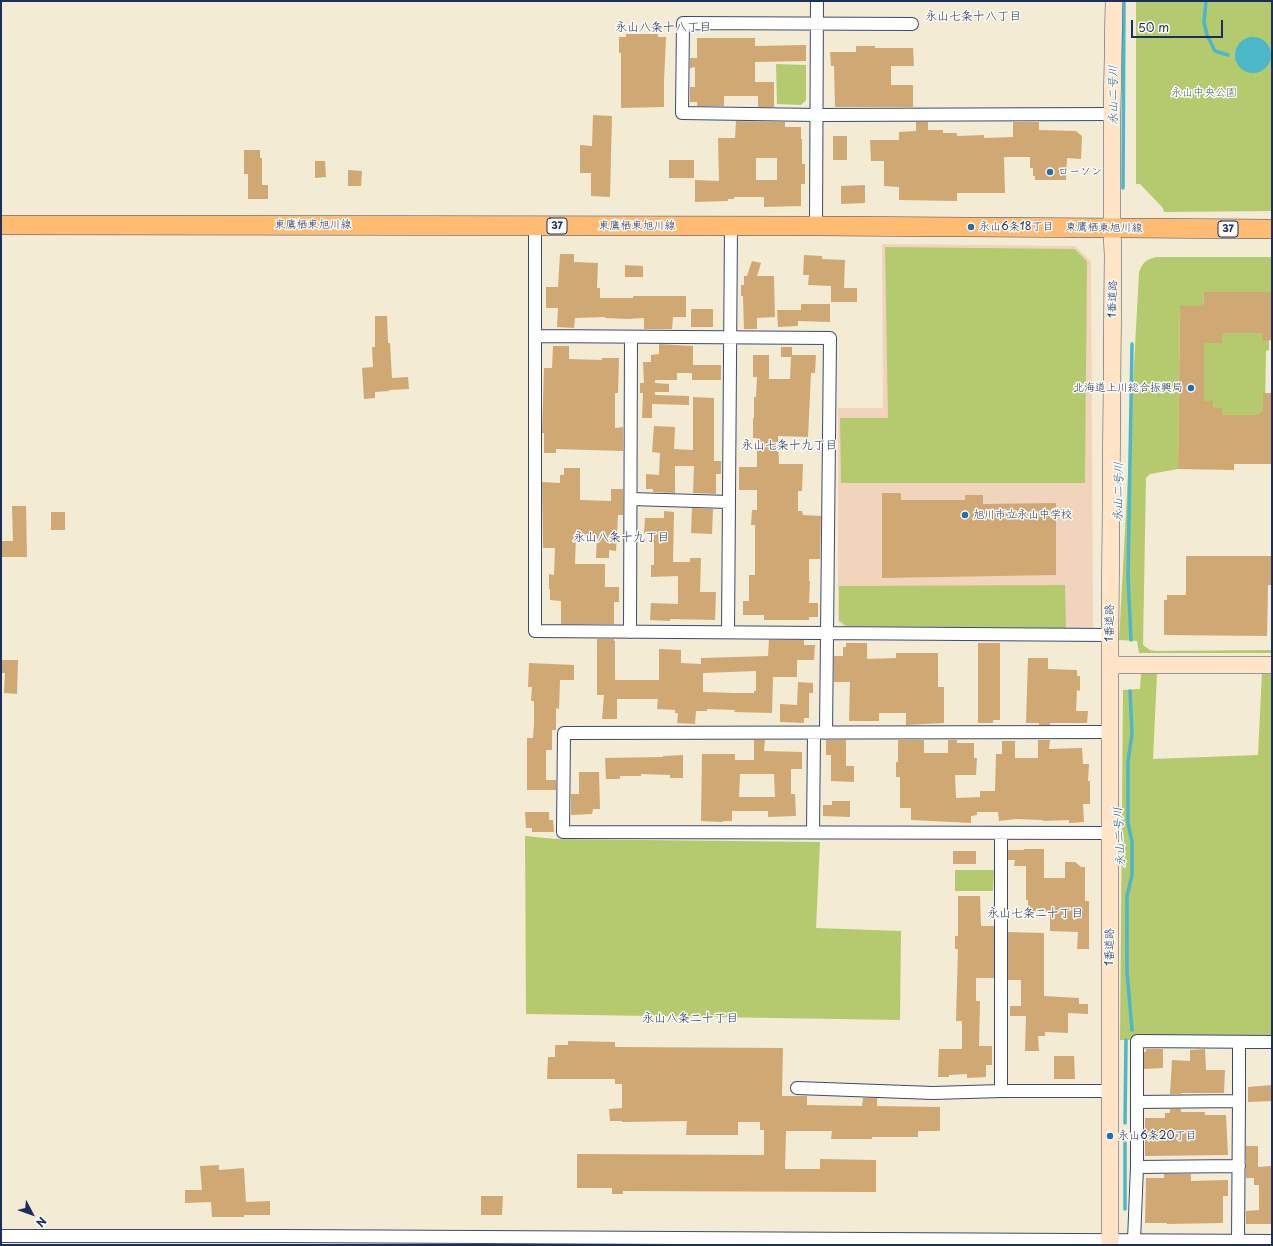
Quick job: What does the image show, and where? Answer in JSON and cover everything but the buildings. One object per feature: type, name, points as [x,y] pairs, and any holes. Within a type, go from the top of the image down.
[{"type":"main road","name":"東鷹栖東旭川線","points":[[1,225],[816,226],[1272,229]]},
{"type":"street","points":[[816,226],[817,1]]},
{"type":"street","name":"1番道路","points":[[1110,1242],[1110,635],[1113,256],[1112,114],[1114,1]]},
{"type":"street","points":[[912,24],[683,23],[682,113],[817,115],[1112,114]]},
{"type":"street","points":[[535,226],[535,631],[1110,635]]},
{"type":"street","points":[[728,632],[731,226]]},
{"type":"street","points":[[536,336],[830,338],[826,733]]},
{"type":"street","points":[[630,632],[631,337]]},
{"type":"street","points":[[631,499],[729,502]]},
{"type":"street","points":[[1110,665],[1272,665]]},
{"type":"street","points":[[1110,732],[564,733],[563,832],[1110,833]]},
{"type":"street","points":[[813,832],[814,733]]},
{"type":"street","points":[[1001,833],[1001,1091]]},
{"type":"street","points":[[1134,1240],[1137,1167],[1137,1041],[1272,1042]]},
{"type":"street","points":[[1238,1241],[1240,1101],[1239,1042]]},
{"type":"street","points":[[797,1088],[934,1093],[1001,1091],[1109,1091]]},
{"type":"street","points":[[1137,1102],[1240,1101]]},
{"type":"street","points":[[1137,1167],[1239,1166]]},
{"type":"street","points":[[1,1236],[536,1241],[1272,1241]]},
{"type":"shaded area","name":"旭川市立永山中学校","points":[[882,244],[1075,246],[1091,261],[1093,626],[1089,630],[846,628],[838,622],[838,408],[883,408]]},
{"type":"green space","name":"永山中央公園","points":[[1136,1],[1272,1],[1272,211],[1164,212],[1163,208],[1140,184],[1136,184]]},
{"type":"green space","points":[[776,64],[806,65],[806,100],[801,105],[777,104]]},
{"type":"green space","points":[[885,247],[1075,249],[1087,261],[1085,483],[841,483],[840,418],[888,418]]},
{"type":"green space","points":[[1156,257],[1272,257],[1272,292],[1204,292],[1203,306],[1180,306],[1178,469],[1150,474],[1146,478],[1143,645],[1150,650],[1155,651],[1272,650],[1272,653],[1139,653],[1137,641],[1119,640],[1139,273],[1144,262]]},
{"type":"green space","points":[[1222,333],[1262,333],[1262,340],[1269,340],[1269,350],[1266,351],[1265,409],[1263,412],[1260,412],[1260,415],[1222,415],[1222,408],[1214,408],[1213,401],[1204,401],[1204,343],[1222,343]]},
{"type":"green space","points":[[1065,585],[1066,628],[846,626],[839,620],[839,586]]},
{"type":"green space","points":[[1262,672],[1272,673],[1272,1040],[1120,1040],[1123,690],[1140,689],[1141,674],[1157,674],[1153,759],[1258,755]]},
{"type":"green space","points":[[525,836],[556,839],[820,842],[816,928],[901,931],[900,1020],[526,1014]]},
{"type":"green space","points":[[955,870],[994,870],[993,891],[955,891]]},
{"type":"water","points":[[1256,37],[1266,42],[1270,48],[1270,62],[1266,68],[1260,72],[1250,73],[1240,68],[1236,62],[1235,52],[1240,42],[1246,38]]},
{"type":"waterway","name":"永山二号川","points":[[1123,188],[1124,1]]},
{"type":"waterway","points":[[1206,1],[1204,22],[1207,35],[1215,51],[1228,55]]},
{"type":"waterway","name":"永山二号川","points":[[1131,640],[1128,577],[1132,344]]},
{"type":"waterway","name":"永山二号川","points":[[1130,691],[1132,734],[1128,761],[1128,823],[1132,842],[1132,875],[1127,896],[1127,972],[1132,1030]]},
{"type":"waterway","name":"永山二号川","points":[[1125,1123],[1126,1040]]},
{"type":"waterway","name":"永山二号川","points":[[1125,1143],[1125,1209]]},
{"type":"place","name":"ローソン","points":[[1050,172]]},
{"type":"place","name":"永山6条18丁目","points":[[971,227]]},
{"type":"place","name":"北海道上川総合振興局","points":[[1191,388]]},
{"type":"place","name":"旭川市立永山中学校","points":[[965,515]]},
{"type":"place","name":"永山6条20丁目","points":[[1110,1136]]},
{"type":"district","name":"永山七条十八丁目","points":[[973,17]]},
{"type":"district","name":"永山八条十八丁目","points":[[663,28]]},
{"type":"district","name":"永山七条十九丁目","points":[[789,446]]},
{"type":"district","name":"永山八条十九丁目","points":[[621,538]]},
{"type":"district","name":"永山七条二十丁目","points":[[1035,914]]},
{"type":"district","name":"永山八条二十丁目","points":[[690,1019]]}]
